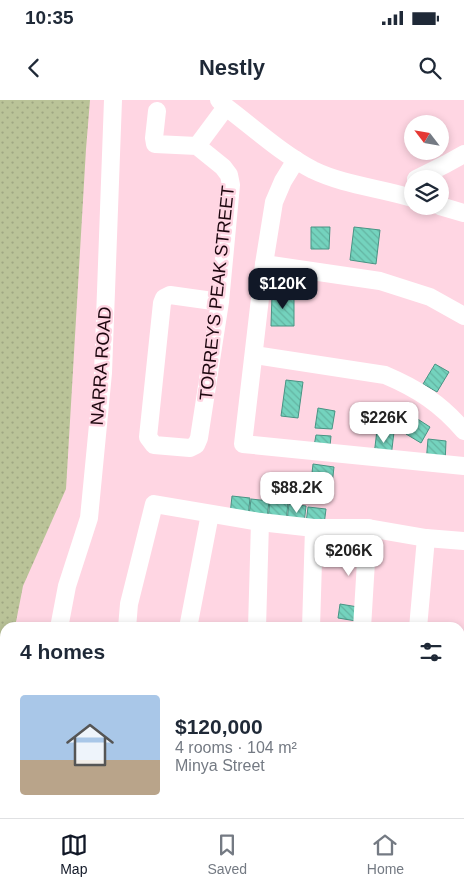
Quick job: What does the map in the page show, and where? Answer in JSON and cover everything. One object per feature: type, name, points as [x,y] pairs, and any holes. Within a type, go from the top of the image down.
[{"type":"street","name":"NARRA ROAD","points":[[60,622],[67,586],[89,518],[90,508],[103,373],[112,100]]},
{"type":"street","points":[[157,111],[154,138],[156,144],[197,146],[223,104],[296,160],[314,170],[337,180],[404,195]]},
{"type":"street","name":"TORREYS PEAK STREET","points":[[197,146],[223,167],[229,175],[232,185],[220,302],[200,438],[196,446],[190,448],[154,445],[148,437],[159,324],[164,298],[170,295],[220,302]]},
{"type":"street","points":[[434,170],[464,154]]},
{"type":"street","points":[[296,160],[282,182],[274,202],[264,264],[243,444],[464,466]]},
{"type":"street","points":[[390,191],[404,184]]},
{"type":"street","points":[[449,209],[464,213]]},
{"type":"street","points":[[264,264],[380,281],[430,298],[464,316]]},
{"type":"street","points":[[254,355],[385,375],[428,396],[452,416],[464,431]]},
{"type":"street","points":[[128,622],[129,604],[154,504],[260,522],[314,528],[368,528],[426,538],[464,541]]},
{"type":"street","points":[[189,622],[210,514]]},
{"type":"street","points":[[257,622],[260,522]]},
{"type":"street","points":[[311,622],[314,528]]},
{"type":"street","points":[[362,622],[368,528]]},
{"type":"street","points":[[418,622],[426,538]]},
{"type":"green space","points":[[0,100],[90,100],[66,489],[23,586],[16,622],[0,622]]},
{"type":"building","points":[[311,227],[330,227],[329,249],[311,249]]},
{"type":"building","points":[[354,227],[380,230],[376,264],[350,260]]},
{"type":"building","points":[[294,293],[294,326],[271,326],[272,294]]},
{"type":"building","points":[[435,364],[449,372],[437,392],[423,384]]},
{"type":"building","points":[[286,380],[303,382],[298,418],[281,416]]},
{"type":"building","points":[[318,408],[335,411],[332,429],[315,428]]},
{"type":"building","points":[[416,418],[430,427],[421,443],[406,434]]},
{"type":"building","points":[[377,430],[394,432],[391,457],[374,455]]},
{"type":"building","points":[[316,435],[331,436],[330,446],[314,446]]},
{"type":"building","points":[[428,439],[446,441],[445,464],[426,463]]},
{"type":"building","points":[[313,464],[334,467],[331,494],[310,491]]},
{"type":"building","points":[[232,496],[250,498],[248,517],[230,515]]},
{"type":"building","points":[[251,499],[269,501],[267,518],[249,516]]},
{"type":"building","points":[[270,501],[288,503],[286,521],[268,519]]},
{"type":"building","points":[[289,504],[306,506],[304,524],[287,521]]},
{"type":"building","points":[[308,507],[326,509],[324,525],[306,523]]},
{"type":"building","points":[[340,604],[358,607],[356,621],[338,618]]}]
